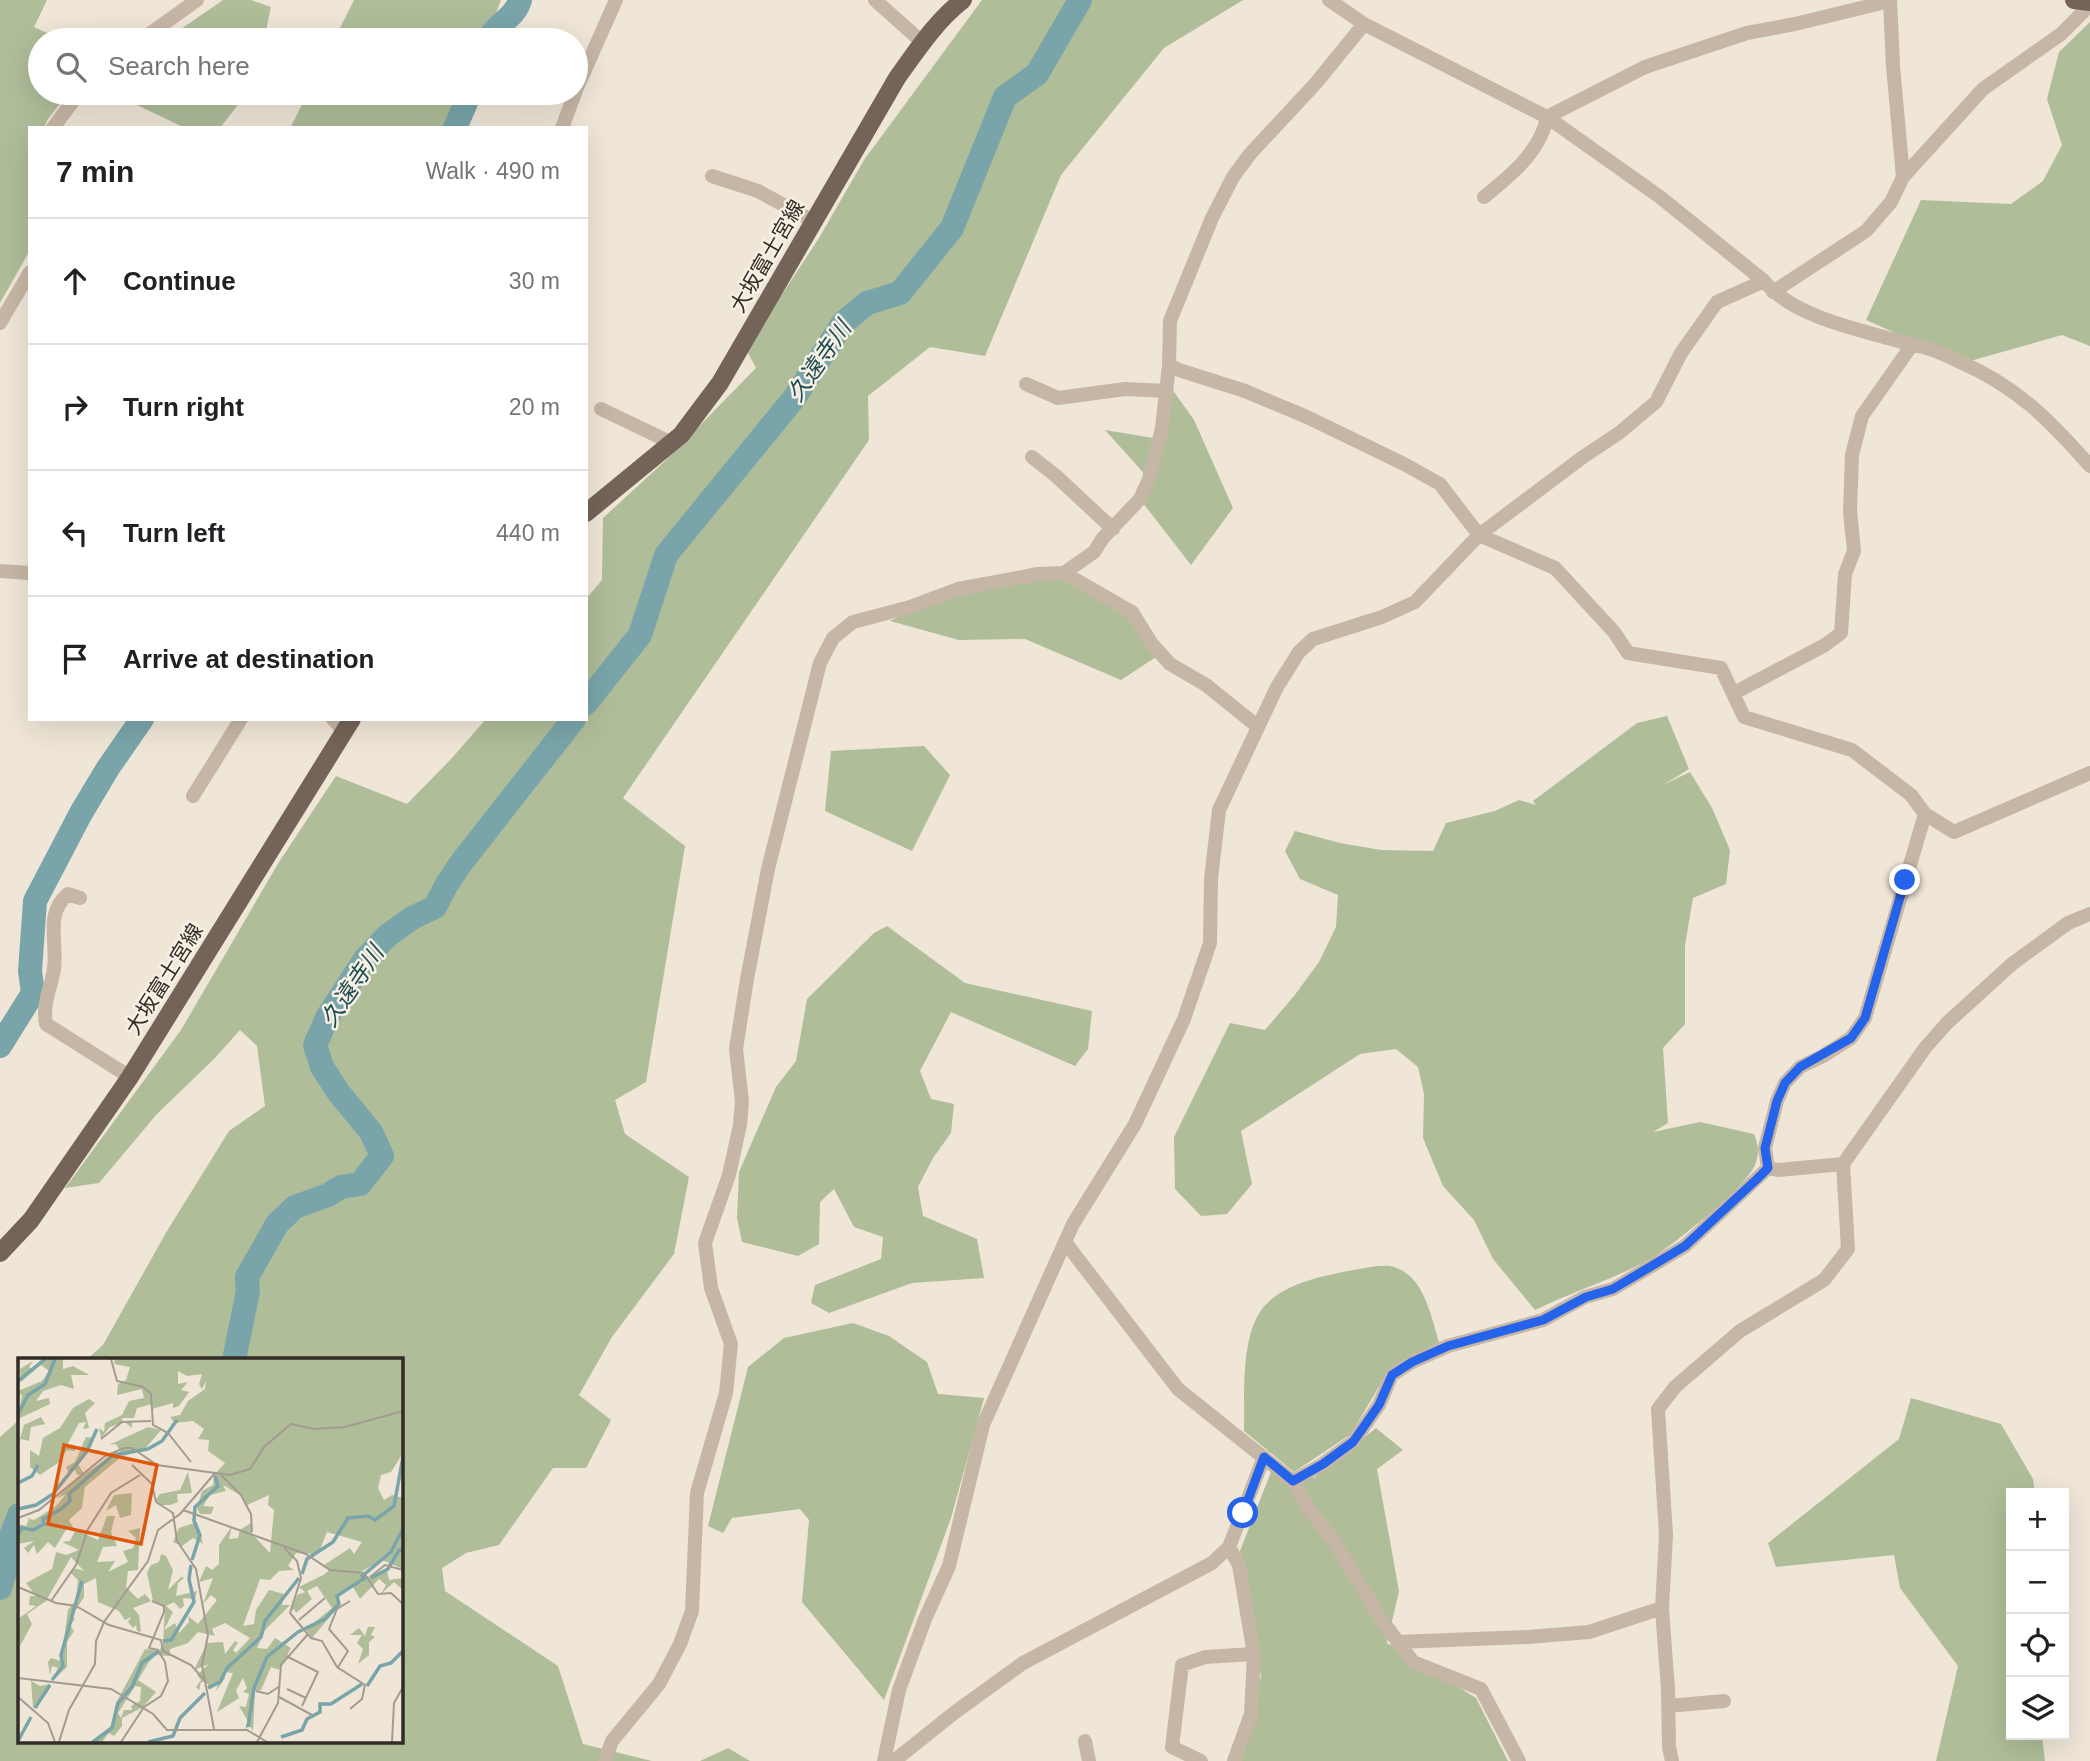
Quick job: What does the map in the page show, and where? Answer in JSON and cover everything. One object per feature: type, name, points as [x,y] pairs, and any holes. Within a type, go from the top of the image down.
[{"type":"main road","name":"大坂富士宮線","points":[[588,511],[673,443],[720,383],[897,78],[922,42],[951,9],[963,0]]},
{"type":"main road","points":[[2074,0],[2090,4]]},
{"type":"main road","name":"大坂富士宮線","points":[[0,1253],[31,1220],[130,1077],[343,723]]},
{"type":"street","points":[[158,28],[197,0]]},
{"type":"street","points":[[588,63],[616,0]]},
{"type":"street","points":[[875,0],[922,42]]},
{"type":"street","points":[[1329,0],[1364,24],[1547,117],[1660,197],[1769,287],[1810,314],[1912,345],[1928,347],[2015,391],[2053,424],[2090,466]]},
{"type":"street","points":[[1547,117],[1644,67],[1747,33],[1890,0],[1903,177]]},
{"type":"street","points":[[884,1761],[900,1690],[925,1619],[949,1566],[983,1425],[1073,1224],[1135,1124],[1184,1020],[1210,943],[1211,879],[1219,810],[1257,726],[1299,652],[1312,639],[1382,617],[1415,602],[1479,535],[1619,433],[1656,402],[1681,353],[1717,302],[1769,287],[1866,231],[1891,202],[1903,177],[1983,89],[2061,34],[2090,4]]},
{"type":"street","points":[[1064,573],[1094,552],[1103,538],[1140,499],[1149,479],[1162,428],[1169,365],[1170,321],[1191,265],[1233,177],[1364,24]]},
{"type":"street","points":[[54,126],[70,105]]},
{"type":"street","points":[[563,126],[570,105]]},
{"type":"street","points":[[1484,197],[1517,169],[1544,131],[1547,117]]},
{"type":"street","points":[[712,176],[758,191],[813,221]]},
{"type":"street","points":[[0,323],[28,275]]},
{"type":"street","points":[[1734,693],[1825,645],[1840,633],[1845,574],[1854,551],[1850,510],[1852,455],[1862,416],[1912,345]]},
{"type":"street","points":[[1169,365],[1245,391],[1404,464],[1440,484],[1479,535],[1555,568],[1614,632],[1628,653],[1721,668],[1744,717],[1786,732],[1853,750],[1911,794],[1924,814],[1954,832],[2090,774]]},
{"type":"street","points":[[1026,384],[1058,398],[1125,389],[1166,391]]},
{"type":"street","points":[[601,409],[673,443]]},
{"type":"street","points":[[1032,457],[1056,475],[1113,529]]},
{"type":"street","points":[[0,571],[28,573]]},
{"type":"street","points":[[605,1761],[612,1741],[659,1684],[680,1644],[692,1611],[697,1493],[726,1393],[731,1344],[711,1288],[705,1243],[729,1175],[740,1125],[742,1101],[736,1049],[768,869],[820,663],[833,639],[853,622],[910,607],[958,589],[1038,574],[1064,573],[1132,612],[1152,644],[1170,664],[1206,685],[1257,726]]},
{"type":"street","points":[[193,796],[240,721]]},
{"type":"street","points":[[1768,1168],[1765,1148],[1777,1101],[1785,1083],[1800,1067],[1851,1038],[1865,1018],[1924,814]]},
{"type":"street","points":[[80,898],[68,894],[62,899],[55,916],[52,932],[55,944],[54,968],[43,1010],[47,1024],[130,1077]]},
{"type":"street","points":[[1672,1761],[1662,1608],[1666,1535],[1658,1409],[1675,1387],[1740,1331],[1824,1280],[1835,1269],[1848,1249],[1843,1164],[1925,1048],[1947,1023],[2012,964],[2068,923],[2090,914]]},
{"type":"street","points":[[1768,1168],[1779,1170],[1843,1164]]},
{"type":"street","points":[[1293,1481],[1353,1442],[1379,1405],[1392,1375],[1412,1362],[1448,1346],[1543,1320],[1586,1297],[1613,1289],[1685,1246],[1768,1168]]},
{"type":"street","points":[[1065,1242],[1178,1389],[1293,1481],[1413,1662],[1481,1689],[1519,1761]]},
{"type":"street","points":[[894,1761],[1023,1663],[1212,1563],[1229,1547],[1264,1457]]},
{"type":"street","points":[[1229,1547],[1239,1565],[1254,1654],[1251,1714],[1234,1761]]},
{"type":"street","points":[[1398,1642],[1589,1632],[1662,1608]]},
{"type":"street","points":[[1201,1761],[1172,1747],[1182,1665],[1205,1657],[1254,1654]]},
{"type":"street","points":[[1668,1706],[1724,1702]]},
{"type":"street","points":[[1085,1741],[1089,1761]]},
{"type":"green space","points":[[0,0],[47,0],[34,27],[36,28],[28,28],[28,105],[59,105],[45,126],[28,126],[28,254],[0,303]]},
{"type":"green space","points":[[223,0],[251,0],[271,7],[267,28],[182,28]]},
{"type":"green space","points":[[354,0],[501,0],[490,28],[340,28]]},
{"type":"green space","points":[[982,0],[1243,0],[1164,48],[1061,175],[985,356],[930,347],[868,396],[869,440],[623,798],[685,846],[646,1082],[615,1100],[625,1134],[689,1177],[674,1254],[612,1337],[579,1395],[611,1420],[586,1468],[553,1468],[499,1545],[466,1553],[442,1568],[445,1591],[558,1666],[583,1744],[652,1761],[0,1761],[0,1437],[18,1421],[18,1744],[402,1744],[402,1358],[88,1358],[103,1345],[167,1231],[229,1131],[265,1106],[257,1046],[240,1030],[157,1114],[99,1183],[65,1188],[181,1030],[279,862],[336,776],[407,804],[484,721],[588,721],[588,597],[602,580],[603,518],[666,460],[756,368],[746,349],[819,238],[864,160]]},
{"type":"green space","points":[[2090,22],[2090,346],[2062,335],[1963,363],[1866,320],[1921,200],[2011,204],[2043,181],[2062,145],[2047,99],[2059,52]]},
{"type":"green space","points":[[137,105],[238,105],[222,126],[181,126]]},
{"type":"green space","points":[[302,105],[463,105],[455,126],[291,126]]},
{"type":"green space","points":[[1167,382],[1194,420],[1233,508],[1191,565],[1143,503],[1149,479],[1105,430],[1159,439]]},
{"type":"green space","points":[[1060,573],[1132,612],[1156,657],[1121,680],[1025,639],[959,640],[890,621],[958,589]]},
{"type":"green space","points":[[1667,716],[1689,769],[1663,785],[1690,772],[1712,808],[1730,850],[1726,884],[1693,898],[1685,945],[1685,1024],[1663,1048],[1668,1123],[1653,1132],[1700,1122],[1754,1134],[1758,1149],[1757,1161],[1737,1188],[1705,1218],[1643,1263],[1535,1310],[1493,1259],[1474,1220],[1443,1186],[1423,1138],[1424,1094],[1418,1067],[1396,1049],[1360,1054],[1241,1131],[1252,1184],[1227,1214],[1201,1216],[1175,1189],[1174,1137],[1230,1023],[1265,1030],[1319,962],[1336,927],[1338,895],[1300,879],[1285,851],[1295,831],[1381,850],[1433,851],[1446,823],[1495,811],[1519,800],[1536,805],[1533,801],[1637,723]]},
{"type":"green space","points":[[924,746],[950,775],[912,851],[825,811],[831,751]]},
{"type":"green space","points":[[887,926],[965,983],[1092,1011],[1088,1049],[1075,1066],[951,1012],[920,1071],[931,1099],[954,1104],[951,1133],[933,1158],[918,1187],[923,1216],[977,1239],[984,1278],[912,1283],[829,1313],[811,1303],[815,1285],[881,1259],[883,1237],[854,1227],[834,1189],[820,1202],[819,1244],[798,1256],[742,1242],[737,1218],[739,1172],[776,1087],[796,1061],[807,999],[874,933]]},
{"type":"green space","points":[[1377,1266],[1394,1267],[1413,1279],[1425,1298],[1439,1342],[1390,1368],[1351,1434],[1294,1472],[1244,1431],[1245,1368],[1255,1321],[1262,1309],[1284,1290],[1315,1278]]},
{"type":"green space","points":[[853,1323],[889,1336],[927,1362],[938,1394],[984,1398],[951,1518],[884,1700],[802,1602],[809,1520],[800,1509],[732,1518],[723,1533],[708,1526],[748,1367],[784,1338]]},
{"type":"green space","points":[[1911,1398],[2001,1424],[2033,1479],[2034,1488],[2006,1488],[2006,1740],[2043,1740],[2045,1761],[1936,1761],[1958,1666],[1900,1588],[1894,1555],[1776,1567],[1768,1543],[1899,1439]]},
{"type":"green space","points":[[1376,1428],[1403,1450],[1377,1469],[1399,1591],[1387,1643],[1476,1698],[1508,1761],[1237,1761],[1261,1676],[1240,1551],[1271,1472],[1314,1478]]},
{"type":"green space","points":[[728,1748],[750,1761],[700,1761]]},
{"type":"waterway","points":[[498,28],[514,12],[520,0]]},
{"type":"waterway","name":"久遠寺川","points":[[588,700],[640,635],[666,555],[795,397],[843,323],[867,303],[900,293],[952,228],[1005,97],[1037,74],[1080,0]]},
{"type":"waterway","points":[[456,126],[465,105]]},
{"type":"waterway","points":[[0,1046],[33,993],[30,971],[35,901],[81,813],[141,721]]},
{"type":"waterway","name":"久遠寺川","points":[[234,1358],[248,1291],[247,1277],[277,1224],[295,1207],[328,1195],[341,1187],[360,1184],[382,1156],[371,1132],[322,1067],[315,1045],[328,1016],[365,959],[387,936],[412,918],[435,907],[461,863],[572,721]]},
{"type":"waterway","name":"久遠寺川","points":[[0,1588],[7,1565],[9,1541],[18,1518]]},
{"type":"route","points":[[1243,1513],[1264,1457],[1293,1481],[1353,1442],[1379,1405],[1392,1375],[1412,1362],[1448,1346],[1543,1320],[1586,1297],[1613,1289],[1685,1246],[1757,1179],[1768,1168],[1765,1148],[1777,1101],[1785,1083],[1800,1067],[1851,1038],[1865,1018],[1905,880]]}]
